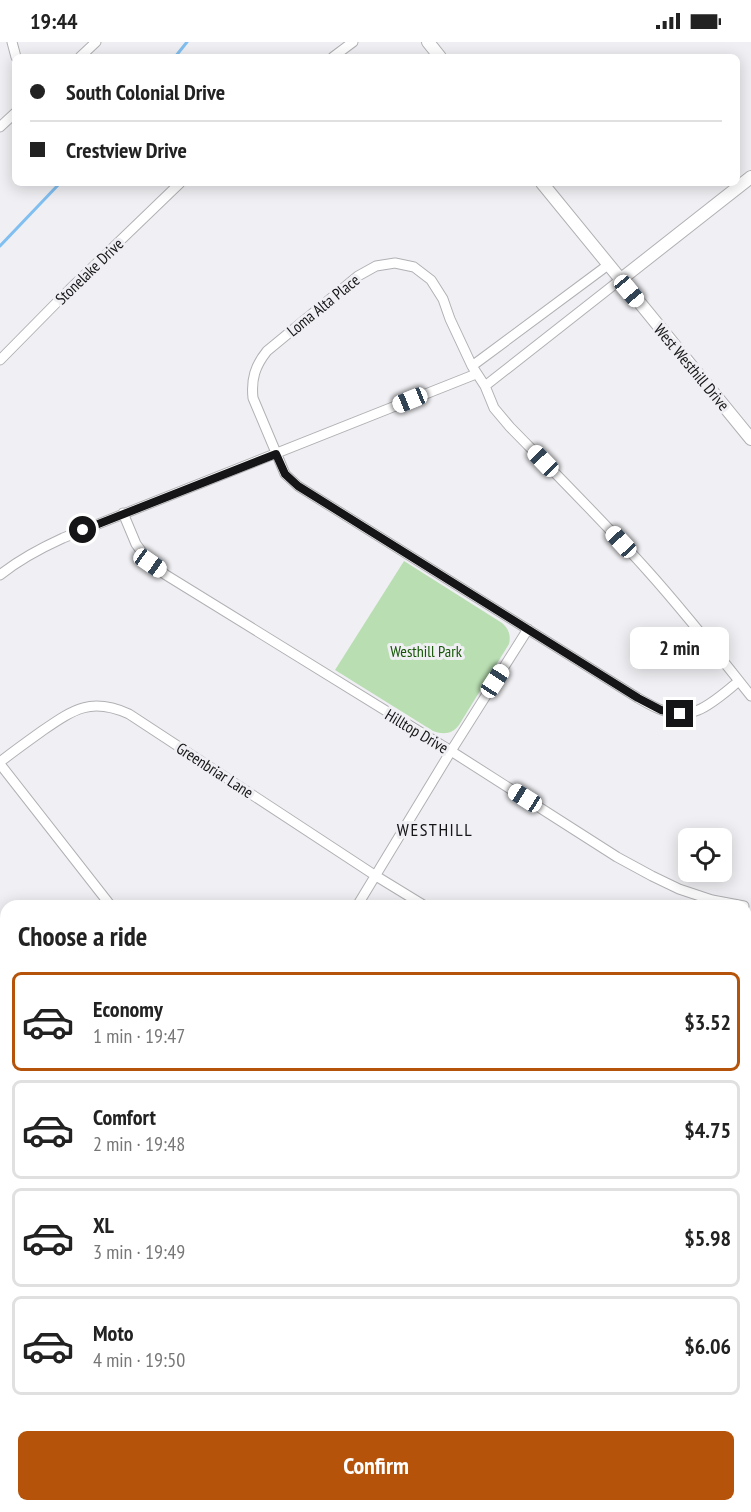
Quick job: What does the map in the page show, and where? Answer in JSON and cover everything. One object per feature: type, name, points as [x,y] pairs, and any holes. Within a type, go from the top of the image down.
[{"type":"street","points":[[83,54],[96,42]]},
{"type":"street","points":[[337,54],[353,42]]},
{"type":"street","points":[[428,42],[438,54]]},
{"type":"street","points":[[0,127],[12,116]]},
{"type":"street","points":[[485,386],[750,180]]},
{"type":"street","name":"Stonelake Drive","points":[[0,360],[177,186]]},
{"type":"street","name":"West Westhill Drive","points":[[544,186],[751,439]]},
{"type":"street","name":"Loma Alta Place","points":[[739,681],[710,705],[696,712],[680,714],[661,710],[638,698],[298,486],[285,474],[253,398],[251,385],[259,361],[267,351],[358,276],[376,266],[395,263],[414,267],[431,280],[442,299],[458,337],[474,370],[485,386],[494,408],[646,569],[697,628],[751,696]]},
{"type":"street","points":[[0,575],[16,562],[38,550],[123,513],[276,454],[474,370],[608,265]]},
{"type":"street","name":"Hilltop Drive","points":[[123,513],[136,544],[150,563],[190,590],[451,751],[617,857],[679,889],[712,900]]},
{"type":"street","points":[[361,900],[528,629]]},
{"type":"street","name":"Greenbriar Lane","points":[[0,763],[75,710],[103,705],[116,708],[129,714],[416,900]]},
{"type":"street","points":[[0,763],[106,900]]},
{"type":"green space","name":"Westhill Park","points":[[404,561],[502,623],[509,633],[509,644],[459,725],[448,733],[433,731],[335,670]]},
{"type":"waterway","points":[[177,54],[187,42]]},
{"type":"waterway","points":[[0,246],[57,186]]},
{"type":"district","name":"WESTHILL","points":[[435,830]]},
{"type":"route","points":[[83,530],[276,454],[285,474],[298,486],[638,698],[661,710],[680,714]]}]
